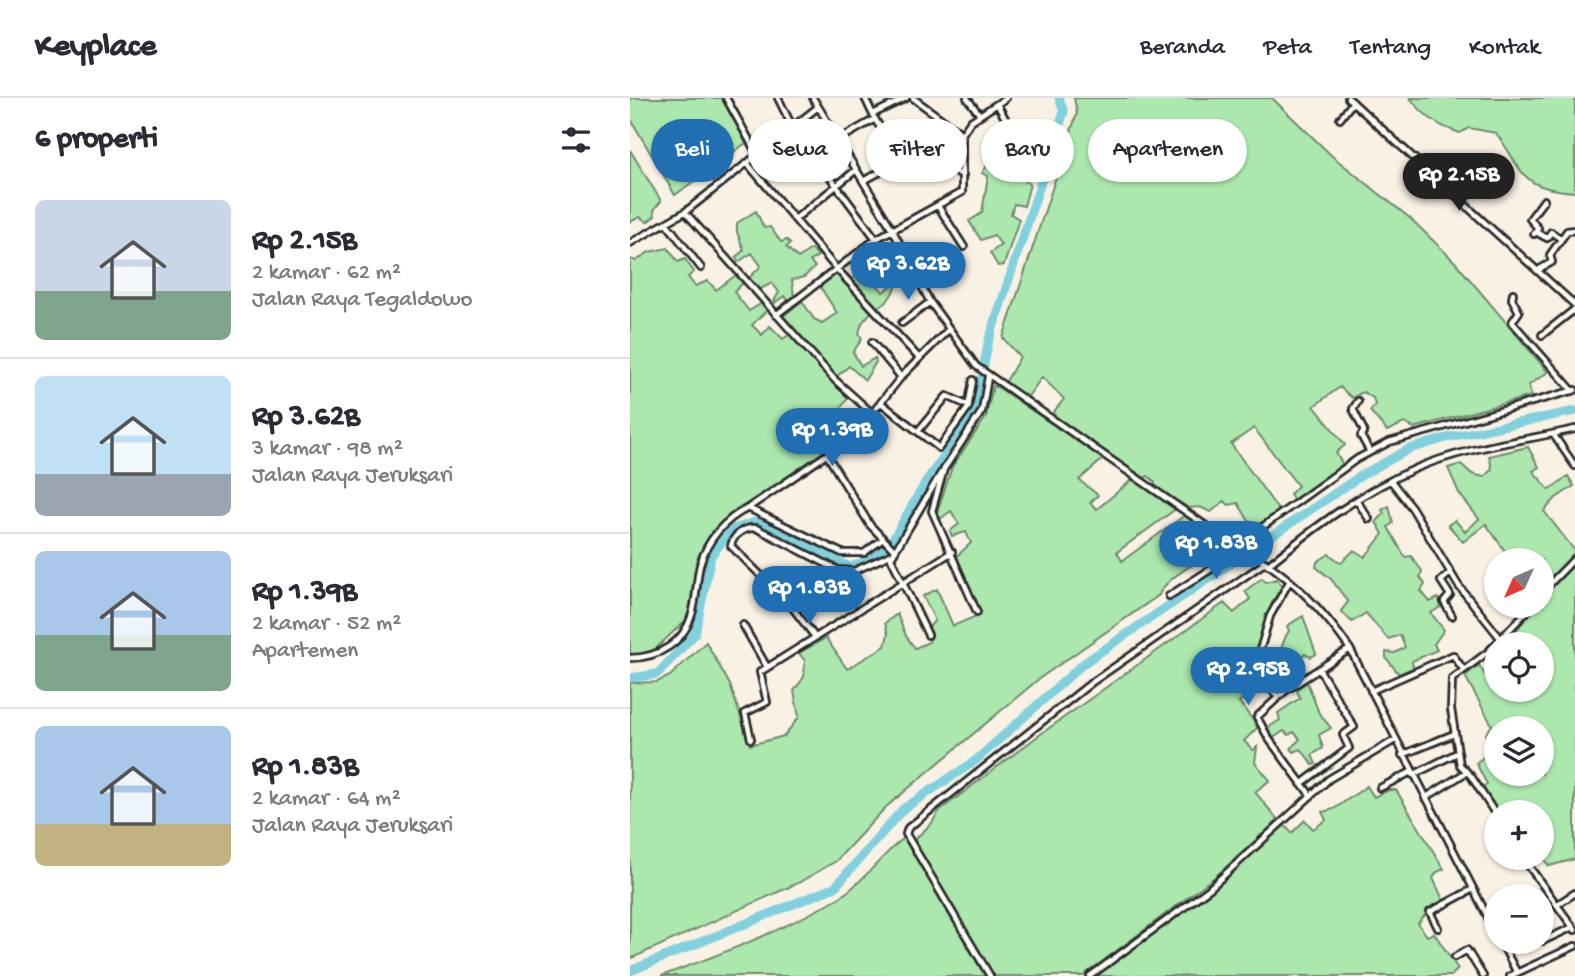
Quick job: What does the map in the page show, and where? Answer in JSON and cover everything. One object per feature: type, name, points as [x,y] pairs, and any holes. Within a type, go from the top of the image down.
[{"type":"street","points":[[726,98],[748,138]]},
{"type":"street","points":[[778,98],[789,119]]},
{"type":"street","points":[[814,98],[825,119]]},
{"type":"street","points":[[865,98],[874,117]]},
{"type":"street","points":[[852,131],[906,98]]},
{"type":"street","points":[[913,98],[942,119]]},
{"type":"street","points":[[967,98],[980,115]]},
{"type":"street","points":[[967,126],[1006,98]]},
{"type":"street","points":[[1348,98],[1540,270],[1575,307],[1542,335]]},
{"type":"street","points":[[997,104],[1006,119]]},
{"type":"street","points":[[1340,119],[1356,104]]},
{"type":"street","points":[[801,119],[818,107]]},
{"type":"street","points":[[630,243],[685,212],[747,163],[835,267],[919,358]]},
{"type":"street","points":[[852,163],[892,229],[930,302],[976,366],[1264,564],[1319,607],[1350,649],[1402,755],[1484,909]]},
{"type":"street","points":[[795,219],[856,170]]},
{"type":"street","points":[[835,182],[876,239]]},
{"type":"street","points":[[776,315],[835,267],[876,239],[962,192],[963,182]]},
{"type":"street","points":[[1544,200],[1530,219],[1538,228],[1535,233],[1547,238],[1551,232],[1561,239]]},
{"type":"street","points":[[938,206],[964,247]]},
{"type":"street","points":[[685,212],[835,380],[874,415]]},
{"type":"street","points":[[667,224],[701,268]]},
{"type":"street","points":[[1540,270],[1552,262],[1550,255],[1569,229],[1575,230]]},
{"type":"street","points":[[1169,596],[1223,563],[1237,547],[1368,449],[1405,435],[1574,391],[1512,322],[1519,312],[1511,297],[1513,293]]},
{"type":"street","points":[[902,323],[930,302]]},
{"type":"street","points":[[630,659],[659,654],[680,635],[692,614],[704,553],[724,524],[854,436],[874,415],[901,377],[948,330]]},
{"type":"street","points":[[872,342],[901,377]]},
{"type":"street","points":[[815,637],[789,602],[731,546],[737,536],[745,528],[756,528],[845,571],[869,567],[892,551],[982,411],[988,376]]},
{"type":"street","points":[[881,403],[939,448],[969,406],[973,380]]},
{"type":"street","points":[[919,430],[947,397],[969,406]]},
{"type":"street","points":[[1358,401],[1353,409],[1364,431],[1361,436],[1368,449]]},
{"type":"street","points":[[990,976],[906,834],[908,828],[1091,682],[1329,517],[1391,481],[1445,458],[1575,429]]},
{"type":"street","points":[[1553,434],[1575,466]]},
{"type":"street","points":[[827,455],[870,525],[892,551],[928,635]]},
{"type":"street","points":[[944,469],[932,511],[977,612]]},
{"type":"street","points":[[1391,481],[1412,508],[1450,573],[1496,632]]},
{"type":"street","points":[[1357,501],[1369,519]]},
{"type":"street","points":[[748,508],[842,553],[864,553],[883,539]]},
{"type":"street","points":[[751,739],[745,713],[768,702],[760,674],[767,667],[952,552]]},
{"type":"street","points":[[1554,580],[1575,558]]},
{"type":"street","points":[[1450,573],[1441,582],[1450,595],[1444,602],[1452,616]]},
{"type":"street","points":[[1278,697],[1251,666],[1258,657],[1270,616],[1289,582]]},
{"type":"street","points":[[1508,632],[1521,618]]},
{"type":"street","points":[[743,625],[767,667]]},
{"type":"street","points":[[1311,796],[1257,719],[1278,697],[1350,649]]},
{"type":"street","points":[[1371,691],[1453,655],[1463,669]]},
{"type":"street","points":[[1484,655],[1452,679],[1451,687],[1454,734],[1461,769],[1486,800]]},
{"type":"street","points":[[1301,784],[1349,747],[1343,735],[1354,727],[1319,669]]},
{"type":"street","points":[[1402,755],[1454,734]]},
{"type":"street","points":[[1090,976],[1209,890],[1329,779],[1395,740]]},
{"type":"street","points":[[1380,788],[1457,753]]},
{"type":"street","points":[[1425,798],[1466,772]]},
{"type":"street","points":[[1532,870],[1574,928],[1554,936]]},
{"type":"street","points":[[1438,928],[1430,912],[1474,889]]},
{"type":"street","points":[[1558,904],[1575,893]]},
{"type":"street","points":[[1510,976],[1575,946]]},
{"type":"street","points":[[1455,957],[1468,950],[1483,976]]},
{"type":"street","points":[[1507,954],[1517,973]]},
{"type":"green space","points":[[630,98],[723,98],[734,119],[651,119],[651,154],[630,118]]},
{"type":"green space","points":[[1074,98],[1272,98],[1332,156],[1411,219],[1455,262],[1548,372],[1529,385],[1531,396],[1414,428],[1404,423],[1387,431],[1370,411],[1375,405],[1373,398],[1363,392],[1352,398],[1340,387],[1314,406],[1345,445],[1336,453],[1343,465],[1294,501],[1290,494],[1298,486],[1254,428],[1231,444],[1279,511],[1253,528],[1238,503],[1229,505],[1224,501],[1211,512],[1200,507],[1189,508],[1153,486],[1155,482],[1148,476],[1144,478],[1052,414],[1064,399],[1042,377],[1026,399],[1005,383],[1020,357],[1003,338],[1054,182],[1074,182],[1074,122],[1077,113]]},
{"type":"green space","points":[[1410,98],[1575,98],[1575,192],[1543,187],[1533,182],[1525,176],[1496,133],[1469,128],[1460,133],[1452,130],[1432,120]]},
{"type":"green space","points":[[734,120],[746,143],[734,152]]},
{"type":"green space","points":[[630,150],[661,201],[654,210],[655,216],[647,222],[640,217],[630,222]]},
{"type":"green space","points":[[667,182],[693,182],[675,195]]},
{"type":"green space","points":[[987,182],[1030,184],[1024,206],[1014,204],[1011,214],[1019,219],[1004,265],[998,266],[990,253],[1001,245],[994,235],[981,240],[969,221],[982,213]]},
{"type":"green space","points":[[756,211],[764,228],[770,227],[781,242],[787,240],[790,244],[786,247],[798,258],[811,249],[818,256],[810,261],[815,267],[804,277],[792,280],[794,297],[789,301],[784,296],[772,305],[779,292],[772,283],[759,290],[749,278],[761,266],[752,253],[738,262],[736,257],[744,250],[737,232],[737,223]]},
{"type":"green space","points":[[668,248],[678,262],[685,259],[694,272],[688,277],[695,286],[708,281],[716,290],[736,275],[743,283],[734,292],[749,311],[762,303],[767,310],[752,325],[762,335],[770,326],[783,339],[790,334],[848,398],[840,409],[853,424],[837,433],[842,442],[742,507],[717,527],[698,557],[688,618],[649,655],[630,655],[630,259],[636,261],[649,252]]},
{"type":"green space","points":[[864,268],[883,292],[895,283],[897,286],[886,303],[876,308],[851,281]]},
{"type":"green space","points":[[836,273],[872,311],[862,323],[859,333],[862,339],[853,352],[861,366],[875,358],[876,362],[865,380],[849,366],[836,377],[782,317],[802,301],[814,319],[822,323],[837,313],[819,285]]},
{"type":"green space","points":[[993,386],[1103,459],[1079,480],[1098,495],[1090,503],[1097,509],[1133,479],[1177,508],[1117,552],[1122,561],[1185,515],[1230,544],[1179,573],[1159,595],[1040,678],[886,807],[836,861],[798,883],[630,959],[630,683],[657,682],[670,676],[706,642],[730,685],[750,745],[784,736],[799,717],[794,691],[804,677],[805,661],[799,653],[826,638],[847,669],[885,646],[888,634],[885,623],[897,614],[906,636],[915,648],[929,642],[932,635],[929,627],[935,620],[923,596],[937,589],[953,626],[979,615],[957,556],[971,543],[966,532],[952,536],[950,531],[959,524],[951,511],[940,519],[937,513],[952,467],[986,417]]},
{"type":"green space","points":[[1528,447],[1539,467],[1533,471],[1549,490],[1568,476],[1574,486],[1556,498],[1544,511],[1575,551],[1575,556],[1554,576],[1554,548],[1503,548],[1486,524],[1463,542],[1448,525],[1455,520],[1465,532],[1479,519],[1459,493],[1448,468],[1461,464],[1472,474],[1484,477],[1492,469],[1489,456]]},
{"type":"green space","points":[[1389,506],[1393,523],[1388,527],[1405,557],[1411,556],[1422,571],[1420,577],[1425,584],[1421,591],[1430,602],[1438,598],[1442,606],[1431,613],[1444,630],[1434,644],[1437,650],[1412,661],[1413,668],[1399,674],[1386,658],[1386,652],[1395,653],[1405,647],[1400,635],[1388,639],[1366,613],[1352,622],[1341,611],[1348,602],[1331,579],[1316,567],[1317,562],[1329,554],[1341,563],[1354,550],[1365,557],[1383,534],[1376,522],[1384,514],[1382,510]]},
{"type":"green space","points":[[1575,564],[1575,859],[1554,865],[1554,800],[1490,800],[1482,788],[1554,786],[1554,716],[1487,716],[1465,676],[1479,665],[1484,673],[1484,702],[1554,702],[1554,632],[1514,632],[1527,618],[1554,618],[1554,585]]},
{"type":"green space","points":[[1262,578],[1266,582],[1277,579],[1282,586],[1272,603],[1258,651],[1241,671],[1255,690],[1239,702],[1258,727],[1244,741],[1253,750],[1257,747],[1255,763],[1270,780],[1255,792],[1278,820],[1216,876],[1083,976],[994,976],[914,840],[932,823],[939,811],[1038,736],[1224,603],[1234,613],[1250,599],[1245,591]]},
{"type":"green space","points":[[1303,616],[1316,654],[1311,657],[1305,654],[1289,664],[1292,673],[1287,676],[1274,662],[1289,631],[1287,626]]},
{"type":"green space","points":[[1307,682],[1319,713],[1331,728],[1319,735],[1323,748],[1312,755],[1316,764],[1313,765],[1301,749],[1294,752],[1291,748],[1300,739],[1294,732],[1288,735],[1284,731],[1273,738],[1267,728],[1280,720],[1278,713],[1300,698],[1296,689]]},
{"type":"green space","points":[[1484,757],[1484,778],[1476,763]]},
{"type":"green space","points":[[1367,786],[1374,797],[1389,790],[1396,790],[1444,869],[1437,872],[1433,878],[1444,902],[1431,908],[1418,923],[1427,936],[1434,933],[1458,969],[1451,976],[1092,976],[1211,891],[1283,824],[1292,833],[1305,820],[1313,829],[1326,820],[1322,812],[1334,809]]},
{"type":"green space","points":[[904,838],[985,976],[661,976],[752,941],[819,909],[849,891]]},
{"type":"waterway","points":[[630,678],[657,674],[695,634],[711,556],[731,530],[755,522],[850,567],[871,560],[889,546],[927,480],[976,412],[988,343],[1064,112],[1059,98]]},
{"type":"waterway","points":[[630,971],[835,887],[903,809],[975,761],[1084,663],[1362,475],[1409,449],[1450,437],[1575,411]]}]
